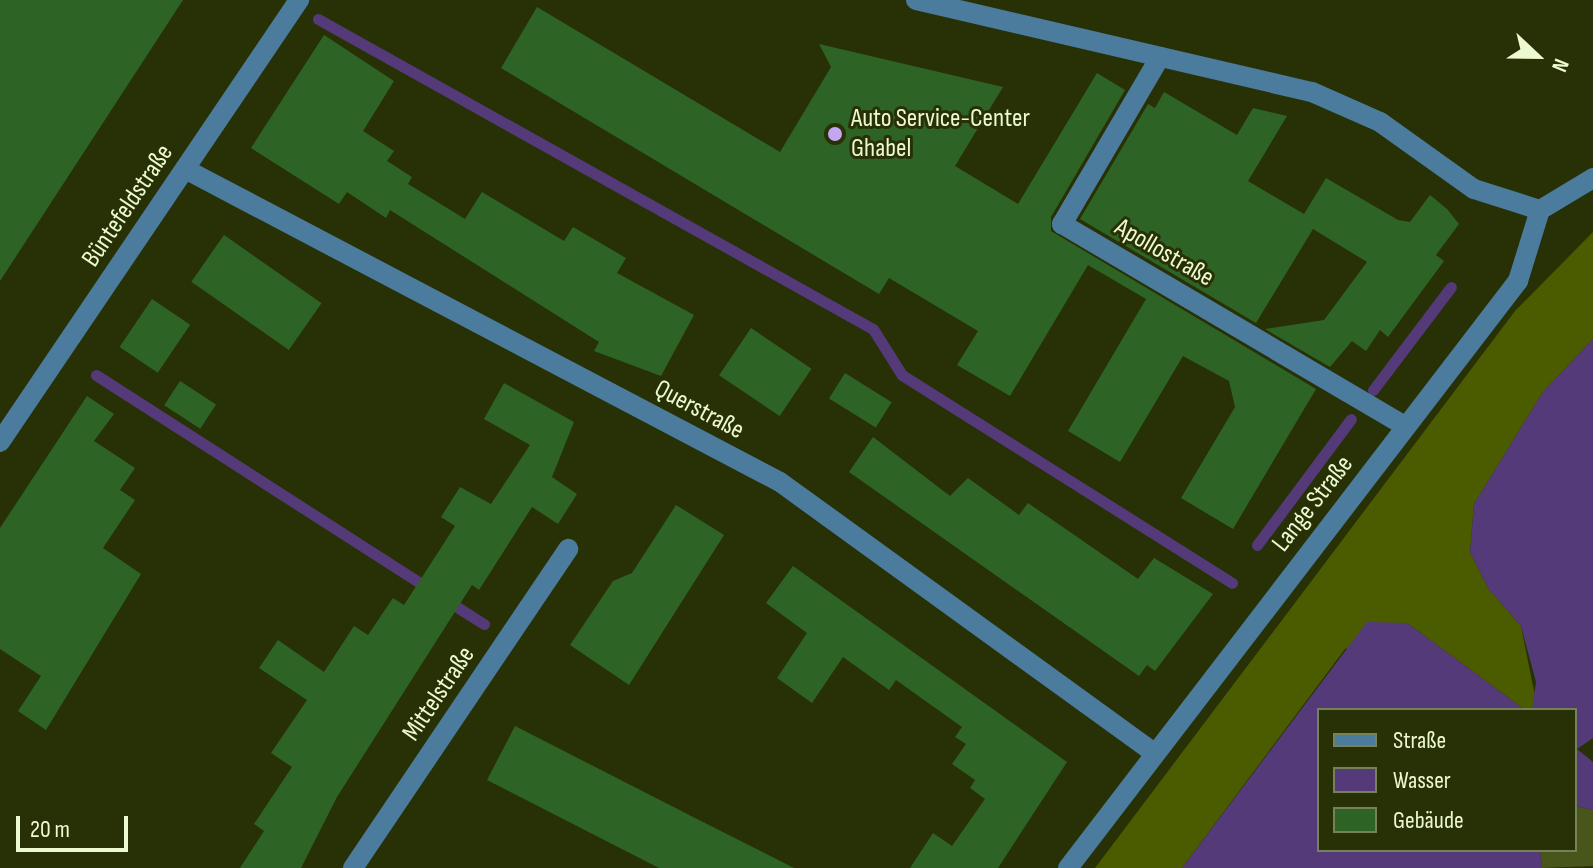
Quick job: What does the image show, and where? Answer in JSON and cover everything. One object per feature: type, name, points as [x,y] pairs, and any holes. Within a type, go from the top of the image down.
[{"type":"street","name":"Büntefeldstraße","points":[[0,442],[299,0]]},
{"type":"street","points":[[916,0],[1348,105],[1474,189],[1540,210],[1593,178]]},
{"type":"street","name":"Apollostraße","points":[[1160,57],[1062,224],[1405,426]]},
{"type":"street","name":"Querstraße","points":[[185,169],[780,482],[1153,752]]},
{"type":"street","name":"Lange Straße","points":[[1068,868],[1153,752],[1518,281],[1540,210]]},
{"type":"street","name":"Mittelstraße","points":[[353,868],[568,549]]},
{"type":"green space","points":[[1593,232],[1593,339],[1543,392],[1474,504],[1470,552],[1488,588],[1521,626],[1537,706],[1522,708],[1407,623],[1345,649],[1182,868],[1095,868],[1515,311]]},
{"type":"green space","points":[[1577,806],[1593,810],[1593,866],[1542,868],[1540,852],[1577,852]]},
{"type":"water","points":[[1593,339],[1593,738],[1577,749],[1577,708],[1532,708],[1536,682],[1521,626],[1488,588],[1470,552],[1474,504],[1543,392]]},
{"type":"water","points":[[1367,622],[1407,623],[1522,708],[1317,708],[1317,852],[1540,852],[1542,868],[1182,868]]},
{"type":"water","points":[[1577,749],[1593,762],[1593,810],[1577,806]]},
{"type":"building","points":[[0,0],[183,0],[0,281]]},
{"type":"building","points":[[537,7],[780,152],[831,67],[819,44],[1003,87],[955,166],[1018,204],[1097,73],[1125,90],[1051,217],[1051,231],[1316,389],[1233,529],[1181,498],[1235,407],[1229,381],[1183,356],[1120,462],[1068,431],[1146,299],[1088,265],[1010,396],[957,365],[978,331],[889,278],[879,294],[501,68]]},
{"type":"building","points":[[324,35],[394,81],[363,131],[394,151],[387,161],[412,177],[408,184],[465,219],[482,192],[564,241],[573,227],[626,258],[617,273],[694,315],[661,376],[594,351],[599,342],[390,210],[386,218],[347,192],[339,204],[251,148]]},
{"type":"building","points":[[1164,92],[1237,135],[1253,108],[1287,116],[1248,181],[1304,214],[1326,178],[1398,220],[1410,222],[1430,195],[1447,209],[1459,224],[1436,255],[1444,261],[1388,337],[1380,330],[1366,351],[1352,341],[1330,367],[1265,329],[1324,320],[1367,262],[1313,229],[1256,323],[1080,219],[1148,104],[1155,108]]},
{"type":"building","points":[[224,235],[321,303],[289,350],[191,282]]},
{"type":"building","points":[[152,299],[190,325],[158,373],[120,347]]},
{"type":"building","points":[[751,328],[812,369],[780,416],[719,375]]},
{"type":"building","points":[[845,373],[892,402],[876,428],[829,398]]},
{"type":"building","points":[[180,381],[216,404],[200,429],[164,405]]},
{"type":"building","points":[[504,383],[574,422],[552,477],[577,494],[558,524],[532,507],[479,590],[472,585],[337,797],[301,868],[240,868],[264,831],[254,824],[292,767],[271,753],[307,700],[259,668],[278,640],[324,672],[354,626],[368,635],[393,598],[404,605],[455,526],[441,517],[460,487],[491,504],[530,445],[484,419]]},
{"type":"building","points":[[87,396],[114,414],[94,441],[135,468],[120,490],[135,500],[103,548],[141,574],[46,730],[18,711],[41,676],[0,649],[0,528]]},
{"type":"building","points":[[873,437],[950,496],[968,478],[1019,515],[1028,503],[1138,579],[1154,558],[1213,594],[1155,671],[1147,665],[1139,676],[849,472]]},
{"type":"building","points":[[676,505],[724,535],[629,685],[570,645],[613,581],[632,573]]},
{"type":"building","points":[[793,566],[1067,762],[998,868],[910,868],[933,833],[952,846],[985,799],[970,788],[975,780],[952,764],[966,744],[955,737],[962,727],[896,680],[889,690],[843,657],[812,703],[777,678],[807,633],[766,603]]},
{"type":"building","points":[[515,726],[794,868],[659,868],[487,780]]},
{"type":"waterway","points":[[318,19],[873,329],[902,375],[1232,583]]},
{"type":"waterway","points":[[1373,390],[1451,287]]},
{"type":"waterway","points":[[96,375],[429,589]]},
{"type":"waterway","points":[[1257,545],[1351,419]]},
{"type":"waterway","points":[[446,600],[484,624]]},
{"type":"place","name":"Auto Service-Center Ghabel","points":[[835,134]]}]
